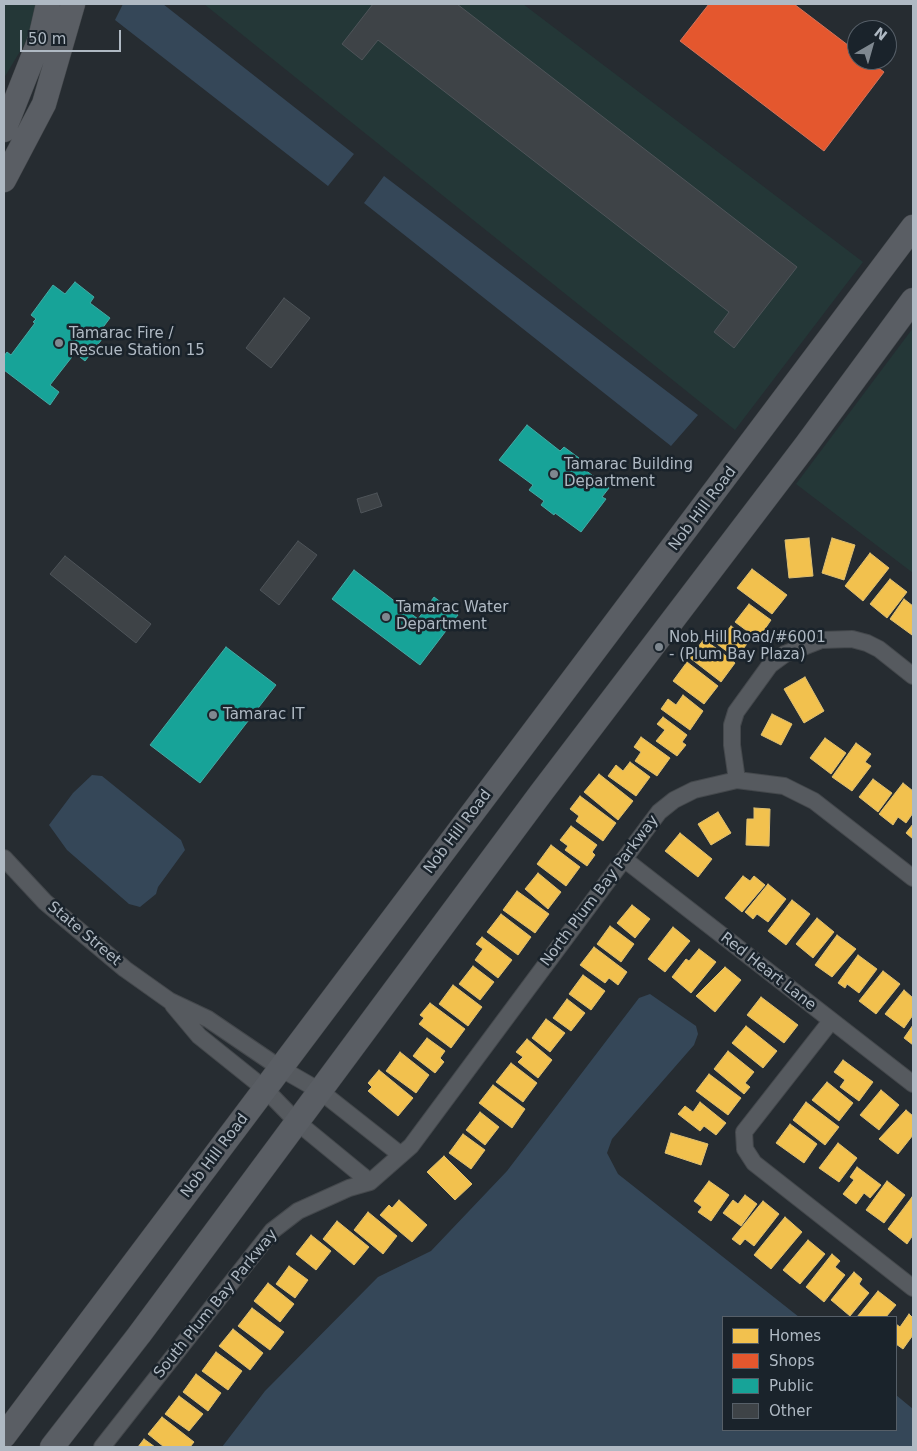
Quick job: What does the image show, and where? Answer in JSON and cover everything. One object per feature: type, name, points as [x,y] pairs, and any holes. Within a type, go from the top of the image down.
[{"type":"main road","points":[[4,130],[40,39],[48,4]]},
{"type":"main road","points":[[4,180],[44,104],[73,4]]},
{"type":"main road","name":"Nob Hill Road","points":[[4,1436],[913,227]]},
{"type":"main road","points":[[52,1447],[139,1335],[541,793],[806,445],[913,300]]},
{"type":"street","points":[[737,780],[732,746],[732,725],[736,712],[770,665],[801,646],[821,640],[852,639],[867,643],[913,676]]},
{"type":"street","name":"North Plum Bay Parkway","points":[[401,1155],[411,1146],[659,812],[674,800],[694,790],[737,780],[784,786],[814,801],[913,878]]},
{"type":"street","name":"State Street","points":[[4,858],[45,902],[126,969],[170,1001],[208,1019],[280,1068],[320,1091],[401,1155]]},
{"type":"street","name":"Red Heart Lane","points":[[624,859],[913,1084]]},
{"type":"street","name":"State Street","points":[[170,1001],[199,1036],[265,1089],[297,1122],[370,1182]]},
{"type":"street","points":[[831,1021],[744,1132],[744,1149],[754,1163],[913,1288]]},
{"type":"street","name":"South Plum Bay Parkway","points":[[102,1447],[272,1231],[298,1210],[349,1188],[370,1182],[401,1155]]},
{"type":"shaded area","points":[[4,4],[48,5],[4,78]]},
{"type":"shaded area","points":[[204,4],[523,4],[863,262],[735,430]]},
{"type":"shaded area","points":[[913,328],[913,573],[796,484]]},
{"type":"water","points":[[123,4],[163,4],[354,154],[328,186],[115,20]]},
{"type":"water","points":[[384,176],[698,415],[671,446],[364,203]]},
{"type":"water","points":[[92,775],[102,776],[181,840],[185,850],[158,887],[156,894],[140,907],[129,904],[67,850],[49,825],[73,793]]},
{"type":"water","points":[[650,994],[696,1026],[698,1034],[694,1045],[612,1139],[607,1153],[618,1174],[798,1316],[722,1316],[722,1431],[897,1431],[897,1396],[913,1409],[913,1447],[222,1447],[265,1391],[378,1277],[431,1251],[507,1171],[639,998]]},
{"type":"building: Homes","points":[[809,538],[813,576],[789,578],[785,540]]},
{"type":"building: Homes","points":[[832,538],[855,545],[844,580],[822,573]]},
{"type":"building: Homes","points":[[870,553],[889,568],[863,601],[845,586]]},
{"type":"building: Homes","points":[[752,569],[787,595],[772,614],[737,588]]},
{"type":"building: Homes","points":[[890,579],[907,592],[887,618],[870,604]]},
{"type":"building: Homes","points":[[904,599],[913,606],[912,635],[890,619]]},
{"type":"building: Homes","points":[[749,604],[771,620],[758,639],[735,622]]},
{"type":"building: Homes","points":[[731,626],[750,640],[736,658],[717,644]]},
{"type":"building: Homes","points":[[704,639],[735,663],[721,682],[690,658]]},
{"type":"building: Homes","points":[[687,662],[718,686],[704,704],[673,681]]},
{"type":"building: Homes","points":[[805,677],[824,711],[804,723],[784,689]]},
{"type":"building: Homes","points":[[683,695],[703,711],[690,730],[661,709],[668,699],[676,705]]},
{"type":"building: Homes","points":[[772,714],[792,724],[781,745],[761,735]]},
{"type":"building: Homes","points":[[663,717],[687,735],[682,742],[686,745],[677,756],[656,741],[665,730],[657,724]]},
{"type":"building: Homes","points":[[641,737],[670,758],[657,776],[635,761],[641,752],[634,747]]},
{"type":"building: Homes","points":[[825,738],[846,753],[831,774],[810,758]]},
{"type":"building: Homes","points":[[856,743],[871,754],[865,762],[871,766],[852,791],[832,777]]},
{"type":"building: Homes","points":[[630,762],[650,777],[636,796],[608,776],[616,765],[623,771]]},
{"type":"building: Homes","points":[[599,774],[633,801],[618,820],[584,792]]},
{"type":"building: Homes","points":[[873,779],[892,793],[878,812],[859,797]]},
{"type":"building: Homes","points":[[903,783],[913,791],[913,813],[906,823],[898,817],[893,825],[879,814]]},
{"type":"building: Homes","points":[[580,796],[616,823],[603,841],[576,821],[579,816],[570,809]]},
{"type":"building: Homes","points":[[754,808],[770,809],[769,846],[746,845],[747,819],[754,819]]},
{"type":"building: Homes","points":[[718,812],[731,833],[711,845],[698,824]]},
{"type":"building: Homes","points":[[913,824],[913,839],[906,833]]},
{"type":"building: Homes","points":[[571,826],[597,845],[592,852],[595,855],[587,866],[565,850],[568,846],[560,840]]},
{"type":"building: Homes","points":[[680,833],[712,859],[698,877],[665,851]]},
{"type":"building: Homes","points":[[551,845],[580,867],[566,886],[537,864]]},
{"type":"building: Homes","points":[[538,873],[561,892],[548,909],[525,889]]},
{"type":"building: Homes","points":[[743,876],[750,881],[754,876],[765,885],[742,912],[725,898]]},
{"type":"building: Homes","points":[[768,884],[786,899],[768,922],[757,914],[753,919],[745,912]]},
{"type":"building: Homes","points":[[517,891],[549,914],[535,933],[503,910]]},
{"type":"building: Homes","points":[[792,900],[810,914],[786,945],[768,931]]},
{"type":"building: Homes","points":[[632,905],[650,919],[635,938],[617,923]]},
{"type":"building: Homes","points":[[501,914],[531,937],[518,955],[487,932]]},
{"type":"building: Homes","points":[[817,918],[834,932],[813,958],[796,944]]},
{"type":"building: Homes","points":[[610,926],[634,944],[621,962],[597,944]]},
{"type":"building: Homes","points":[[673,927],[690,941],[665,972],[648,959]]},
{"type":"building: Homes","points":[[837,935],[856,949],[832,977],[815,965]]},
{"type":"building: Homes","points":[[482,937],[512,960],[498,978],[475,960],[483,949],[476,944]]},
{"type":"building: Homes","points":[[594,947],[627,972],[618,985],[609,978],[605,983],[580,965]]},
{"type":"building: Homes","points":[[699,949],[716,962],[691,993],[672,977],[686,959],[689,961]]},
{"type":"building: Homes","points":[[858,955],[877,969],[859,993],[847,984],[845,988],[838,983]]},
{"type":"building: Homes","points":[[473,966],[494,982],[480,1000],[459,984]]},
{"type":"building: Homes","points":[[725,967],[741,980],[715,1012],[696,996]]},
{"type":"building: Homes","points":[[883,971],[900,984],[876,1014],[859,1001]]},
{"type":"building: Homes","points":[[583,975],[605,991],[591,1010],[569,994]]},
{"type":"building: Homes","points":[[453,985],[482,1007],[468,1026],[439,1004]]},
{"type":"building: Homes","points":[[904,990],[913,998],[913,1015],[904,1028],[885,1014]]},
{"type":"building: Homes","points":[[761,997],[798,1025],[784,1043],[747,1015]]},
{"type":"building: Homes","points":[[567,999],[585,1013],[571,1031],[553,1018]]},
{"type":"building: Homes","points":[[430,1003],[465,1029],[451,1048],[419,1024],[424,1018],[420,1015]]},
{"type":"building: Homes","points":[[546,1019],[565,1033],[550,1052],[532,1038]]},
{"type":"building: Homes","points":[[913,1025],[913,1045],[904,1038]]},
{"type":"building: Homes","points":[[746,1026],[777,1051],[763,1068],[732,1043]]},
{"type":"building: Homes","points":[[427,1038],[445,1051],[440,1058],[444,1062],[435,1073],[413,1056]]},
{"type":"building: Homes","points":[[527,1039],[552,1060],[538,1078],[518,1062],[523,1057],[516,1052]]},
{"type":"building: Homes","points":[[728,1051],[754,1072],[745,1083],[750,1087],[744,1094],[714,1069]]},
{"type":"building: Homes","points":[[400,1052],[429,1075],[416,1093],[386,1071]]},
{"type":"building: Homes","points":[[843,1060],[873,1082],[859,1101],[840,1087],[845,1080],[834,1072]]},
{"type":"building: Homes","points":[[511,1063],[537,1083],[523,1102],[496,1082]]},
{"type":"building: Homes","points":[[379,1070],[413,1098],[398,1116],[368,1091],[372,1087],[368,1083]]},
{"type":"building: Homes","points":[[709,1074],[741,1098],[728,1115],[696,1091]]},
{"type":"building: Homes","points":[[827,1082],[853,1103],[839,1121],[812,1100]]},
{"type":"building: Homes","points":[[493,1085],[525,1109],[512,1128],[479,1103]]},
{"type":"building: Homes","points":[[881,1090],[899,1105],[879,1130],[860,1115]]},
{"type":"building: Homes","points":[[700,1102],[726,1123],[716,1135],[704,1126],[700,1131],[678,1114],[685,1106],[693,1112]]},
{"type":"building: Homes","points":[[806,1102],[839,1127],[825,1145],[793,1120]]},
{"type":"building: Homes","points":[[906,1110],[913,1116],[913,1135],[898,1154],[879,1139]]},
{"type":"building: Homes","points":[[480,1112],[499,1127],[485,1145],[466,1130]]},
{"type":"building: Homes","points":[[790,1124],[817,1144],[804,1163],[776,1143]]},
{"type":"building: Homes","points":[[671,1133],[708,1144],[701,1165],[665,1153]]},
{"type":"building: Homes","points":[[463,1134],[485,1150],[471,1169],[449,1153]]},
{"type":"building: Homes","points":[[838,1143],[857,1158],[839,1182],[819,1168]]},
{"type":"building: Homes","points":[[444,1156],[472,1184],[455,1200],[427,1172]]},
{"type":"building: Homes","points":[[857,1167],[881,1185],[870,1198],[864,1193],[856,1204],[843,1194],[854,1180],[850,1177]]},
{"type":"building: Homes","points":[[709,1181],[729,1195],[711,1221],[698,1212],[702,1207],[694,1201]]},
{"type":"building: Homes","points":[[887,1181],[905,1195],[884,1223],[866,1210]]},
{"type":"building: Homes","points":[[745,1195],[757,1204],[741,1226],[723,1213],[733,1200],[738,1204]]},
{"type":"building: Homes","points":[[912,1197],[913,1235],[907,1244],[888,1229]]},
{"type":"building: Homes","points":[[399,1200],[427,1225],[412,1242],[380,1215],[389,1205],[392,1208]]},
{"type":"building: Homes","points":[[763,1201],[779,1214],[754,1246],[745,1239],[740,1245],[732,1239]]},
{"type":"building: Homes","points":[[368,1212],[397,1236],[383,1254],[354,1230]]},
{"type":"building: Homes","points":[[785,1217],[802,1232],[771,1269],[754,1255]]},
{"type":"building: Homes","points":[[337,1221],[369,1247],[354,1265],[323,1239]]},
{"type":"building: Homes","points":[[311,1235],[331,1251],[316,1270],[296,1254]]},
{"type":"building: Homes","points":[[808,1240],[825,1254],[800,1284],[783,1270]]},
{"type":"building: Homes","points":[[832,1254],[840,1261],[835,1267],[845,1275],[824,1302],[806,1287]]},
{"type":"building: Homes","points":[[289,1266],[308,1280],[295,1298],[276,1284]]},
{"type":"building: Homes","points":[[854,1272],[862,1279],[859,1284],[869,1293],[850,1316],[831,1300]]},
{"type":"building: Homes","points":[[268,1283],[294,1304],[280,1322],[254,1301]]},
{"type":"building: Homes","points":[[878,1291],[896,1305],[887,1316],[858,1316]]},
{"type":"building: Homes","points":[[252,1308],[284,1332],[270,1350],[238,1326]]},
{"type":"building: Homes","points":[[909,1314],[913,1318],[913,1335],[903,1349],[897,1345],[897,1325],[900,1327]]},
{"type":"building: Homes","points":[[233,1329],[263,1353],[250,1370],[219,1346]]},
{"type":"building: Homes","points":[[216,1352],[242,1371],[228,1390],[202,1371]]},
{"type":"building: Homes","points":[[196,1374],[221,1393],[208,1411],[183,1392]]},
{"type":"building: Homes","points":[[179,1396],[203,1414],[189,1431],[165,1414]]},
{"type":"building: Homes","points":[[162,1417],[194,1442],[190,1447],[164,1447],[148,1434]]},
{"type":"building: Homes","points":[[144,1439],[155,1447],[138,1447]]},
{"type":"building: Shops","points":[[709,4],[794,4],[847,44],[847,70],[881,70],[884,72],[824,151],[680,41]]},
{"type":"building: Public","name":"Tamarac Fire / Rescue Station 15","points":[[75,282],[94,297],[90,303],[110,318],[101,330],[106,334],[85,361],[75,353],[50,385],[59,392],[50,405],[4,370],[4,356],[7,352],[11,355],[35,323],[33,322],[36,319],[31,315],[53,285],[65,294]]},
{"type":"building: Public","name":"Tamarac Building Department","points":[[527,425],[560,451],[564,447],[579,458],[576,463],[609,488],[602,497],[606,499],[581,532],[541,505],[544,501],[529,490],[533,485],[499,460]]},
{"type":"building: Public","name":"Tamarac Water Department","points":[[354,570],[418,619],[434,597],[458,615],[420,665],[332,599]]},
{"type":"building: Public","name":"Tamarac IT","points":[[226,647],[276,685],[200,783],[150,745]]},
{"type":"building: Other","points":[[373,4],[457,4],[797,267],[734,348],[714,332],[729,312],[378,40],[362,60],[342,44]]},
{"type":"building: Other","points":[[284,298],[310,318],[271,368],[246,348]]},
{"type":"building: Other","points":[[377,493],[382,506],[361,513],[357,499]]},
{"type":"building: Other","points":[[298,541],[317,555],[279,605],[260,590]]},
{"type":"building: Other","points":[[65,556],[151,624],[136,643],[50,574]]},
{"type":"place","name":"Tamarac Fire / Rescue Station 15","points":[[59,343]]},
{"type":"place","name":"Tamarac Building Department","points":[[554,474]]},
{"type":"place","name":"Tamarac Water Department","points":[[386,617]]},
{"type":"place","name":"Nob Hill Road/#6001 - (Plum Bay Plaza)","points":[[659,647]]},
{"type":"place","name":"Tamarac IT","points":[[213,715]]}]
